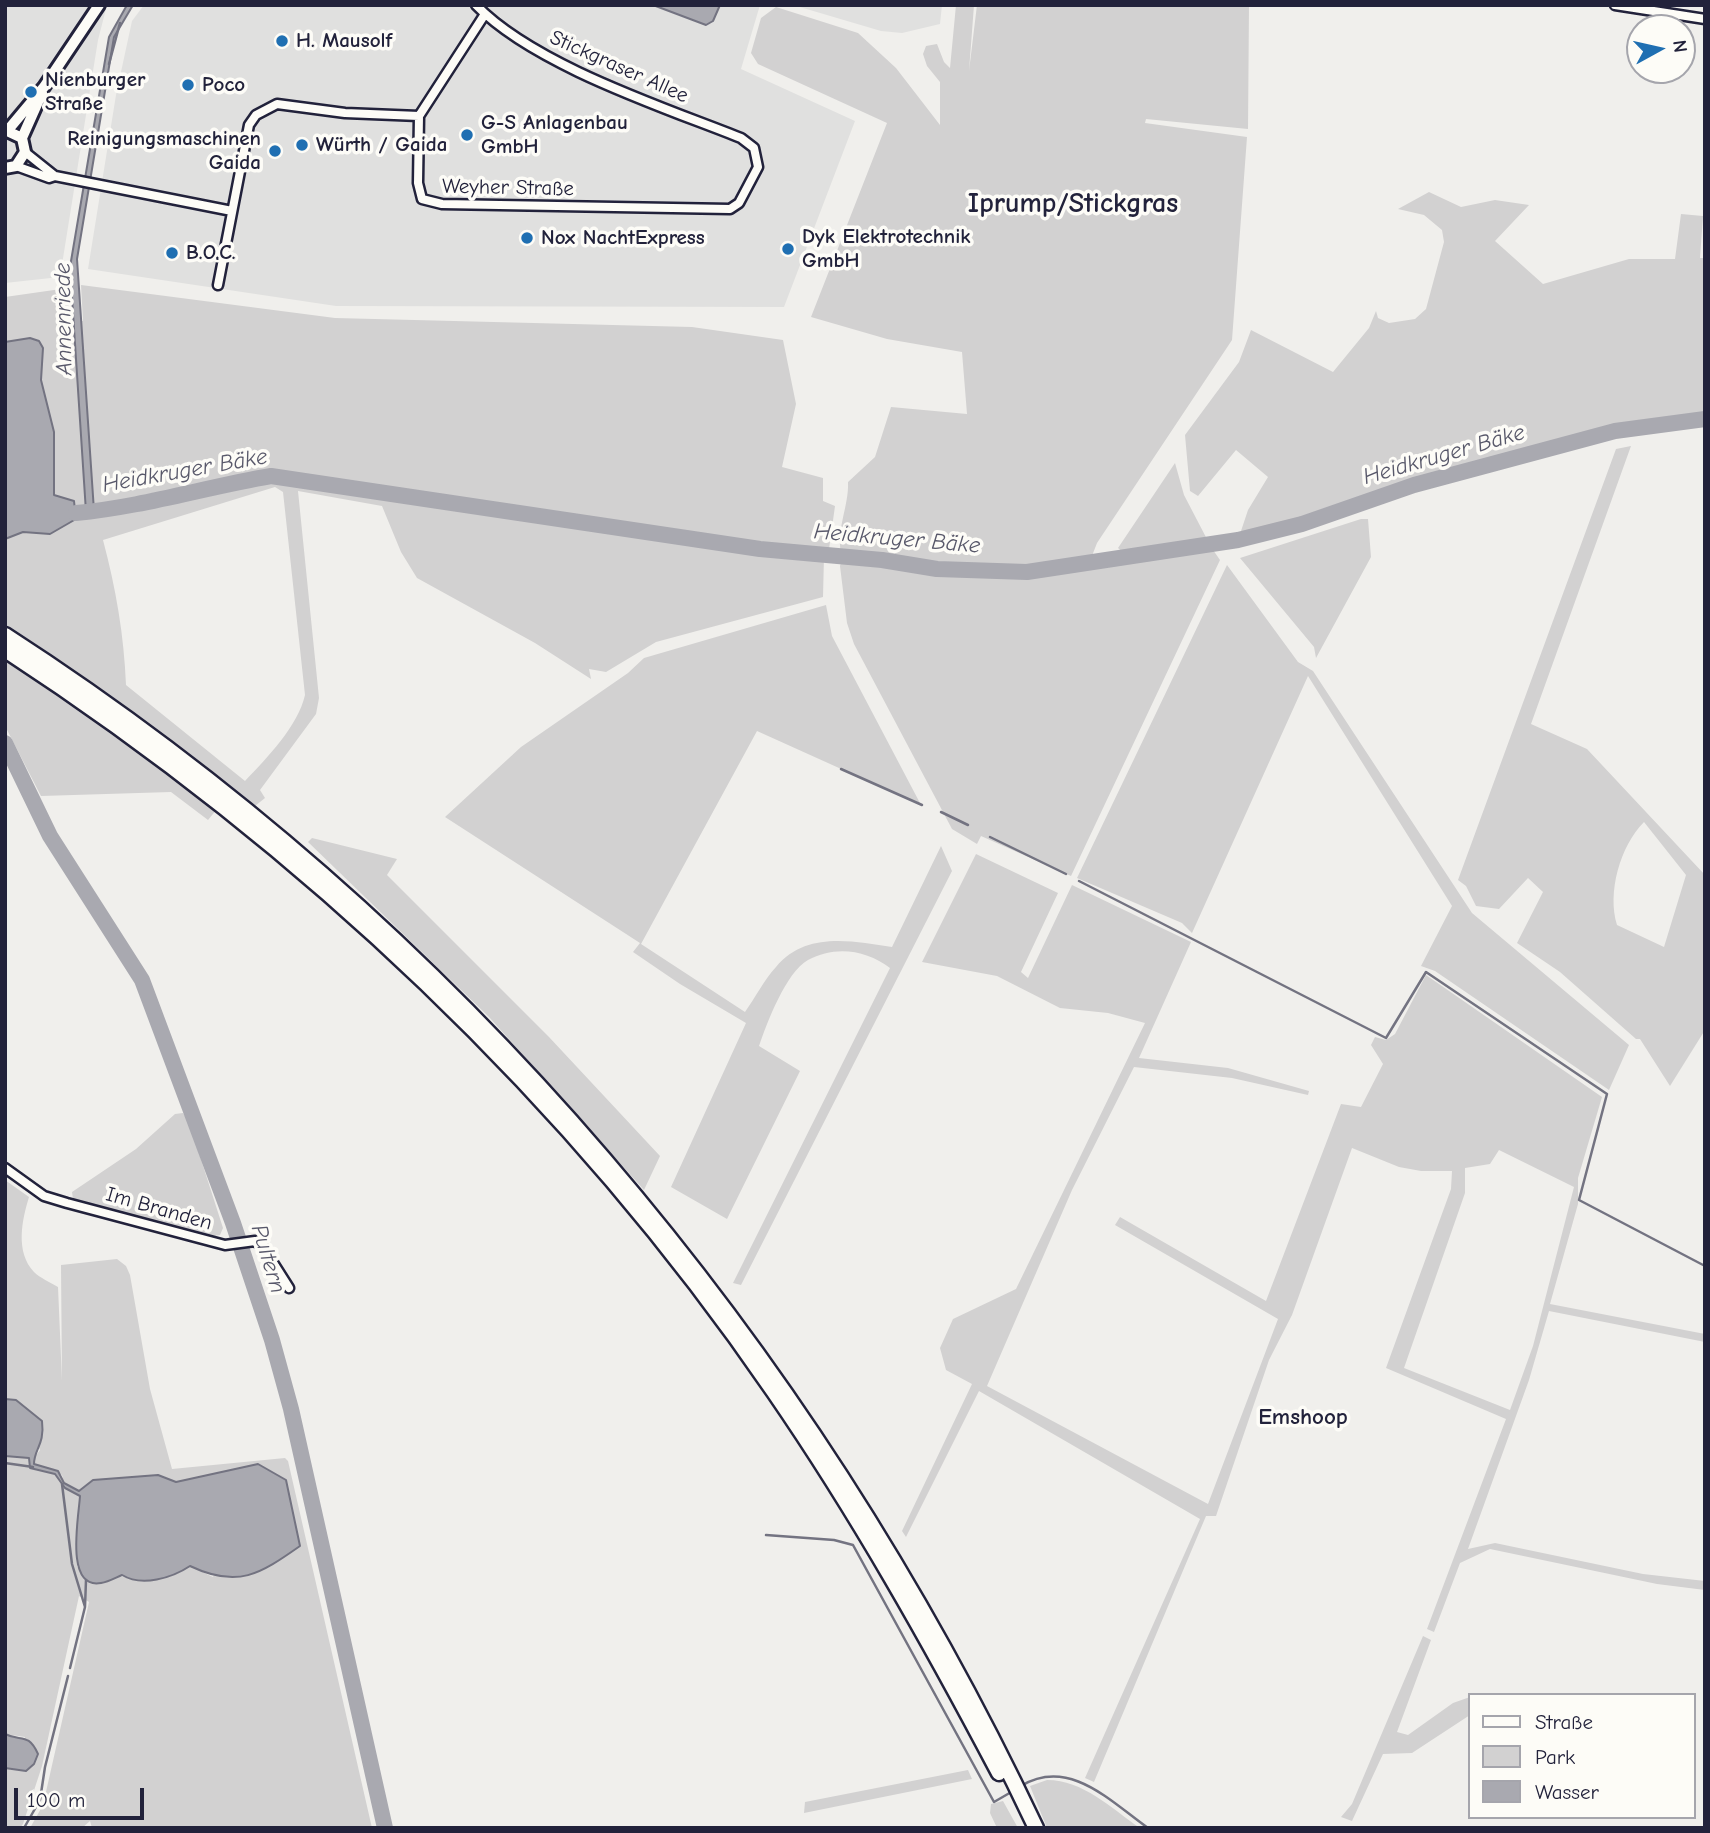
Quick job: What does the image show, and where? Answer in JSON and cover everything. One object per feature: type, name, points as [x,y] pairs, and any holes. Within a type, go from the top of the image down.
[{"type":"highway","points":[[5,635],[151,736],[305,860],[464,1008],[585,1137],[735,1320],[848,1484],[928,1618],[1018,1801],[1036,1828]]},
{"type":"highway","points":[[5,650],[183,774],[298,867],[446,1005],[557,1121],[656,1235],[774,1392],[904,1597],[1008,1779]]},
{"type":"highway","points":[[1018,1801],[1025,1828]]},
{"type":"main road","points":[[22,138],[7,130],[44,87],[99,5]]},
{"type":"main road","points":[[11,167],[25,152],[22,138],[44,87]]},
{"type":"street","name":"Stickgraser Allee","points":[[476,5],[485,14],[554,60],[741,138],[754,148]]},
{"type":"street","points":[[1615,5],[1705,19]]},
{"type":"street","points":[[218,285],[249,125],[266,108],[288,104],[345,113],[419,116],[485,14]]},
{"type":"street","name":"Weyher Straße","points":[[419,116],[419,194],[429,203],[730,209],[739,203],[758,167],[754,148]]},
{"type":"street","points":[[25,152],[55,176],[232,211]]},
{"type":"street","points":[[11,167],[49,178],[55,176]]},
{"type":"street","name":"Im Branden","points":[[5,1168],[44,1196],[215,1243],[234,1245],[255,1241],[263,1247],[289,1288]]},
{"type":"shaded area","points":[[5,5],[107,5],[98,40],[60,277],[5,283]]},
{"type":"shaded area","points":[[144,5],[760,5],[741,69],[855,121],[784,307],[336,306],[88,269],[116,95],[132,21]]},
{"type":"shaded area","points":[[793,5],[942,5],[940,24],[902,33],[881,31]]},
{"type":"green space","points":[[956,5],[974,5],[969,71],[977,5],[1249,5],[1248,129],[1146,119],[1145,123],[1247,137],[1232,340],[1097,543],[1090,561],[1027,571],[938,567],[841,553],[840,535],[848,482],[875,457],[891,407],[967,414],[962,352],[887,339],[811,317],[887,123],[758,64],[751,53],[761,18],[776,7],[858,33],[896,68],[940,125],[940,82],[927,66],[923,54],[926,46],[937,44],[944,62],[950,68]]},
{"type":"green space","points":[[1429,192],[1461,207],[1495,200],[1529,205],[1495,241],[1543,284],[1629,259],[1675,259],[1681,214],[1703,216],[1700,258],[1705,258],[1705,418],[1615,430],[1413,485],[1301,523],[1238,540],[1248,510],[1268,477],[1236,450],[1198,496],[1190,491],[1185,435],[1239,362],[1251,330],[1333,372],[1369,328],[1376,311],[1378,318],[1389,323],[1415,319],[1426,309],[1444,242],[1442,230],[1424,215],[1398,209]]},
{"type":"green space","points":[[81,285],[335,318],[692,327],[783,340],[796,404],[782,467],[823,478],[823,501],[835,506],[829,549],[761,547],[288,477],[286,480],[724,545],[824,556],[823,597],[656,642],[606,672],[589,669],[591,679],[535,643],[417,578],[401,552],[382,506],[298,491],[319,698],[316,714],[260,790],[265,798],[255,806],[93,686],[5,627],[5,539],[23,532],[50,534],[55,477],[54,432],[41,380],[43,348],[30,338],[5,342],[5,297],[68,288],[70,322],[83,321]],"holes":[[[275,487],[283,492],[305,695],[289,730],[245,781],[126,685],[119,612],[103,540]]]},
{"type":"green space","points":[[1631,446],[1531,724],[1587,749],[1705,875],[1705,1030],[1670,1086],[1640,1039],[1636,1039],[1560,972],[1517,943],[1543,892],[1528,878],[1499,909],[1476,906],[1466,886],[1458,880],[1616,449]],"holes":[[[1644,822],[1686,875],[1664,947],[1617,925],[1614,899],[1618,870],[1628,844]]]},
{"type":"green space","points":[[1175,463],[1184,495],[1209,543],[1126,555],[1118,548]]},
{"type":"green space","points":[[1368,519],[1371,557],[1316,658],[1314,647],[1240,558]]},
{"type":"green space","points":[[1211,547],[1220,560],[1071,876],[981,836],[977,844],[952,829],[854,644],[847,623],[840,566],[842,558],[939,571],[1024,573]]},
{"type":"green space","points":[[1227,565],[1298,662],[1313,671],[1472,913],[1629,1045],[1609,1090],[1435,971],[1421,966],[1452,906],[1308,676],[1192,933],[1182,923],[1077,878]]},
{"type":"green space","points":[[826,605],[832,636],[921,805],[757,731],[641,944],[745,1012],[776,967],[801,948],[830,941],[892,947],[941,846],[952,871],[741,1285],[733,1283],[890,968],[871,957],[840,951],[818,955],[808,960],[792,975],[772,1012],[759,1046],[800,1071],[727,1219],[671,1187],[746,1023],[633,952],[640,943],[445,817],[521,747],[628,673],[644,658]]},
{"type":"green space","points":[[5,657],[53,688],[217,809],[208,820],[171,792],[41,796],[5,726]]},
{"type":"green space","points":[[312,838],[397,859],[387,875],[549,1037],[660,1156],[644,1190],[489,1017],[308,842]]},
{"type":"green space","points":[[976,854],[1058,893],[1021,972],[1028,978],[1072,885],[1191,942],[1139,1058],[1228,1068],[1309,1091],[1308,1095],[1232,1078],[1134,1067],[1072,1190],[987,1386],[1208,1504],[1278,1319],[1115,1225],[1120,1217],[1266,1301],[1341,1104],[1361,1107],[1383,1064],[1371,1045],[1375,1037],[1386,1040],[1395,1034],[1426,975],[1602,1097],[1578,1178],[1578,1204],[1550,1304],[1705,1334],[1705,1342],[1549,1311],[1529,1380],[1468,1549],[1495,1543],[1643,1574],[1705,1581],[1705,1590],[1657,1584],[1490,1549],[1460,1563],[1434,1632],[1427,1629],[1506,1419],[1386,1368],[1451,1189],[1452,1171],[1421,1171],[1399,1167],[1352,1148],[1292,1315],[1269,1360],[1216,1516],[1206,1516],[1094,1782],[1085,1778],[1200,1519],[979,1391],[906,1537],[902,1531],[972,1384],[946,1370],[940,1348],[953,1319],[1016,1289],[1145,1023],[1108,1013],[1060,1008],[997,976],[922,962]],"holes":[[[1499,1150],[1574,1187],[1533,1346],[1510,1410],[1404,1368],[1465,1193],[1465,1168],[1490,1164]]]},
{"type":"green space","points":[[183,1113],[189,1122],[223,1228],[220,1235],[206,1237],[73,1199],[72,1192],[136,1149],[175,1114]]},
{"type":"green space","points":[[5,1180],[29,1197],[22,1236],[28,1264],[36,1274],[58,1287],[62,1381],[61,1265],[117,1259],[126,1266],[130,1275],[150,1389],[172,1469],[285,1458],[288,1461],[372,1828],[92,1828],[90,1821],[82,1828],[30,1828],[43,1805],[89,1602],[79,1596],[42,1766],[23,1824],[20,1828],[5,1828],[5,1768],[14,1770],[25,1737],[5,1734],[5,1456],[29,1458],[30,1468],[55,1474],[65,1488],[80,1496],[77,1567],[149,1580],[176,1574],[190,1566],[213,1577],[258,1464],[175,1482],[158,1475],[93,1480],[80,1491],[64,1483],[62,1475],[34,1464],[34,1458],[40,1450],[16,1400],[5,1399]]},
{"type":"green space","points":[[1423,1636],[1431,1640],[1397,1732],[1408,1735],[1453,1703],[1468,1698],[1468,1716],[1412,1753],[1383,1754],[1352,1821],[1341,1817],[1352,1804]]},
{"type":"green space","points":[[968,1770],[972,1779],[804,1813],[805,1802]]},
{"type":"green space","points":[[1047,1780],[1060,1781],[1085,1790],[1140,1828],[1047,1828],[1030,1786]]},
{"type":"green space","points":[[1003,1801],[1018,1828],[997,1828],[990,1813],[991,1804]]},
{"type":"water","points":[[127,5],[133,5],[114,37],[77,259],[94,511],[86,512],[70,267],[109,37]]},
{"type":"water","points":[[653,5],[720,5],[713,21],[706,25]]},
{"type":"water","points":[[30,338],[39,341],[43,348],[41,380],[54,432],[54,495],[74,501],[76,519],[50,534],[23,532],[5,539],[5,342]]},
{"type":"water","points":[[5,1399],[16,1400],[42,1421],[42,1436],[34,1464],[58,1471],[64,1483],[79,1491],[93,1480],[158,1475],[176,1482],[258,1464],[286,1480],[300,1546],[273,1564],[248,1575],[222,1577],[190,1566],[157,1580],[130,1579],[122,1575],[101,1583],[89,1582],[82,1575],[76,1549],[80,1496],[65,1488],[55,1474],[30,1468],[29,1458],[5,1456]]},
{"type":"water","points":[[5,1734],[27,1740],[38,1754],[34,1764],[26,1771],[5,1768]]},
{"type":"waterway","name":"Annenriede","points":[[109,64],[120,23]]},
{"type":"waterway","name":"Heidkruger Bäke","points":[[76,513],[125,506],[271,476],[760,549],[882,560],[937,569],[1027,572],[1238,540],[1302,524],[1414,485],[1615,431],[1705,419]]},
{"type":"waterway","name":"Pultern","points":[[5,743],[50,836],[142,980],[233,1223],[272,1340],[291,1409],[385,1828]]},
{"type":"waterway","points":[[841,769],[922,805]]},
{"type":"waterway","points":[[941,812],[968,825]]},
{"type":"waterway","points":[[990,837],[1066,874]]},
{"type":"waterway","points":[[1079,881],[1386,1038],[1426,972],[1607,1094],[1579,1200],[1705,1266]]},
{"type":"waterway","points":[[5,1463],[33,1467]]},
{"type":"waterway","points":[[62,1484],[72,1564],[85,1607]]},
{"type":"waterway","points":[[766,1535],[834,1540],[853,1545],[994,1802],[1013,1791]]},
{"type":"waterway","points":[[70,1668],[85,1607],[86,1580]]},
{"type":"waterway","points":[[24,1828],[40,1800],[45,1767],[68,1676]]},
{"type":"waterway","points":[[1021,1786],[1039,1778],[1072,1779],[1104,1795],[1148,1828]]},
{"type":"place","name":"H. Mausolf","points":[[282,41]]},
{"type":"place","name":"Poco","points":[[188,85]]},
{"type":"place","name":"Nienburger Straße","points":[[31,92]]},
{"type":"place","name":"G-S Anlagenbau GmbH","points":[[467,135]]},
{"type":"place","name":"Würth / Gaida","points":[[302,145]]},
{"type":"place","name":"Reinigungsmaschinen Gaida","points":[[275,151]]},
{"type":"place","name":"Nox NachtExpress","points":[[527,238]]},
{"type":"place","name":"Dyk Elektrotechnik GmbH","points":[[788,249]]},
{"type":"place","name":"B.O.C.","points":[[172,253]]},
{"type":"district","name":"Iprump/Stickgras","points":[[1073,204]]},
{"type":"district","name":"Emshoop","points":[[1303,1417]]}]
